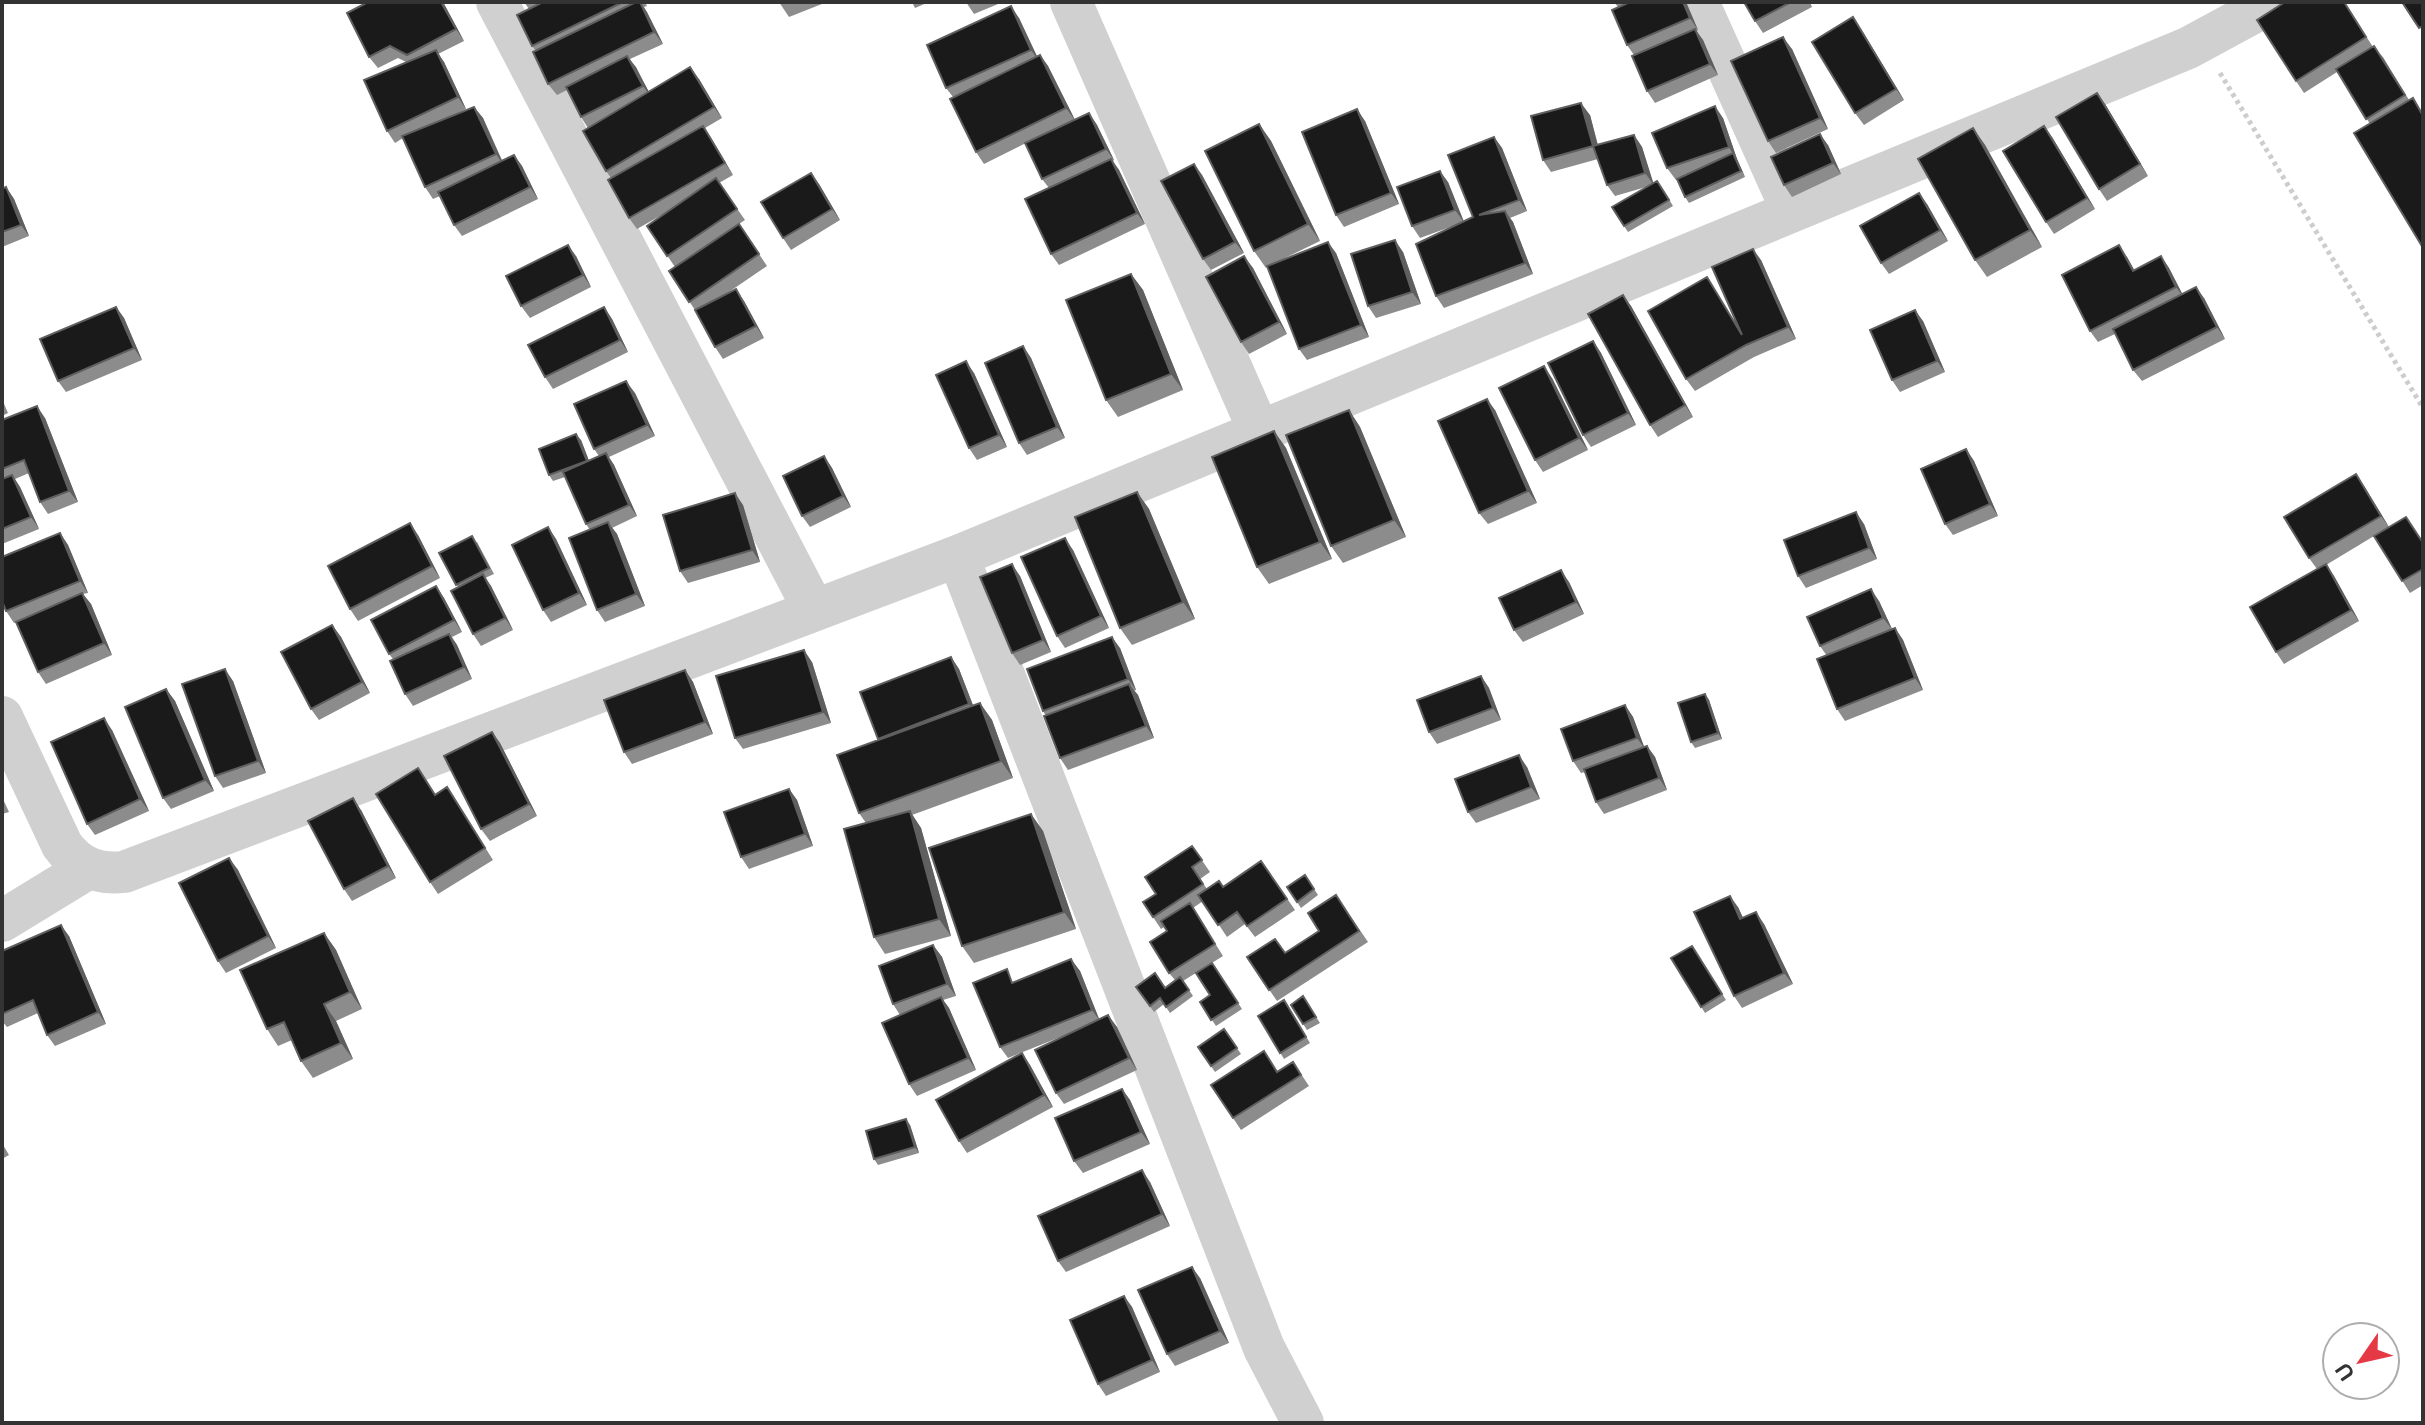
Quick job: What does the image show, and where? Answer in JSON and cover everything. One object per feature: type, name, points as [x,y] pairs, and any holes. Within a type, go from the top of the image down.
[{"type":"street","points":[[497,2],[814,610]]},
{"type":"street","points":[[1071,2],[1259,431]]},
{"type":"street","points":[[1698,2],[1792,211]]},
{"type":"street","points":[[2,717],[62,845],[72,859],[87,869],[124,872],[958,556],[2201,42],[2273,2]]},
{"type":"street","points":[[958,556],[1264,1348],[1303,1423]]},
{"type":"street","points":[[2,921],[87,869]]},
{"type":"path","points":[[2201,42],[2423,408]]},
{"type":"building","points":[[368,2],[441,2],[456,29],[407,55],[390,46],[369,57],[347,13]]},
{"type":"building","points":[[543,2],[623,2],[532,46],[517,15]]},
{"type":"building","points":[[640,2],[654,32],[548,84],[533,52]]},
{"type":"building","points":[[1630,2],[1683,2],[1690,18],[1627,45],[1612,10]]},
{"type":"building","points":[[1744,2],[1791,2],[1755,21]]},
{"type":"building","points":[[2285,2],[2344,2],[2366,37],[2296,81],[2257,20]]},
{"type":"building","points":[[2402,2],[2423,2],[2423,26],[2419,28]]},
{"type":"building","points":[[1011,6],[1031,50],[946,88],[927,45]]},
{"type":"building","points":[[1853,17],[1896,89],[1855,113],[1812,42]]},
{"type":"building","points":[[1695,29],[1710,64],[1647,91],[1632,56]]},
{"type":"building","points":[[1783,37],[1820,118],[1768,141],[1731,61]]},
{"type":"building","points":[[2374,46],[2405,95],[2366,119],[2336,69]]},
{"type":"building","points":[[436,50],[458,97],[387,131],[364,80]]},
{"type":"building","points":[[1040,55],[1066,108],[976,152],[950,99]]},
{"type":"building","points":[[627,56],[643,86],[581,117],[566,87]]},
{"type":"building","points":[[690,67],[714,107],[606,171],[583,131]]},
{"type":"building","points":[[2097,93],[2140,164],[2099,189],[2056,117]]},
{"type":"building","points":[[2413,98],[2423,116],[2423,248],[2354,133]]},
{"type":"building","points":[[1581,103],[1593,146],[1543,160],[1531,116]]},
{"type":"building","points":[[1715,106],[1729,147],[1667,168],[1652,133]]},
{"type":"building","points":[[474,107],[496,154],[425,187],[402,136]]},
{"type":"building","points":[[1357,109],[1391,193],[1336,215],[1302,132]]},
{"type":"building","points":[[1089,113],[1106,149],[1042,179],[1025,143]]},
{"type":"building","points":[[1259,124],[1308,224],[1254,251],[1205,151]]},
{"type":"building","points":[[703,126],[725,163],[629,218],[608,180]]},
{"type":"building","points":[[2044,126],[2087,198],[2046,222],[2003,151]]},
{"type":"building","points":[[1973,128],[2030,230],[1975,260],[1918,159]]},
{"type":"building","points":[[1820,134],[1833,163],[1784,185],[1771,157]]},
{"type":"building","points":[[1634,135],[1645,173],[1607,185],[1593,146]]},
{"type":"building","points":[[1494,137],[1519,200],[1479,215],[1505,211],[1525,263],[1436,296],[1416,244],[1473,217],[1448,155]]},
{"type":"building","points":[[1733,153],[1741,171],[1685,197],[1677,179]]},
{"type":"building","points":[[514,155],[530,187],[454,225],[438,192]]},
{"type":"building","points":[[1111,159],[1137,213],[1051,254],[1025,199]]},
{"type":"building","points":[[1194,164],[1235,242],[1203,259],[1161,181]]},
{"type":"building","points":[[1440,171],[1455,210],[1412,226],[1397,187]]},
{"type":"building","points":[[811,173],[832,209],[783,238],[761,202]]},
{"type":"building","points":[[716,178],[737,209],[667,256],[647,226]]},
{"type":"building","points":[[1657,181],[1669,200],[1624,226],[1612,207]]},
{"type":"building","points":[[6,187],[21,225],[2,232],[2,189]]},
{"type":"building","points":[[1919,193],[1940,230],[1881,263],[1860,226]]},
{"type":"building","points":[[739,224],[759,254],[689,302],[669,271]]},
{"type":"building","points":[[1395,240],[1412,292],[1368,306],[1351,254]]},
{"type":"building","points":[[1328,242],[1361,325],[1299,349],[1267,266]]},
{"type":"building","points":[[568,245],[583,275],[521,306],[506,276]]},
{"type":"building","points":[[2119,245],[2133,271],[2161,256],[2176,287],[2090,331],[2062,275]]},
{"type":"building","points":[[1753,249],[1788,327],[1746,345],[1686,379],[1648,311],[1707,277],[1742,335],[1712,267]]},
{"type":"building","points":[[1244,256],[1279,322],[1241,342],[1206,277]]},
{"type":"building","points":[[1131,274],[1171,374],[1106,400],[1066,300]]},
{"type":"building","points":[[2196,287],[2217,327],[2133,370],[2113,329]]},
{"type":"building","points":[[736,289],[756,326],[715,347],[695,310]]},
{"type":"building","points":[[1623,295],[1685,405],[1650,425],[1588,314]]},
{"type":"building","points":[[116,307],[134,348],[58,381],[40,339]]},
{"type":"building","points":[[604,307],[620,340],[545,377],[528,345]]},
{"type":"building","points":[[1915,310],[1937,361],[1892,380],[1870,330]]},
{"type":"building","points":[[1593,341],[1628,413],[1583,435],[1548,363]]},
{"type":"building","points":[[1023,346],[1057,427],[1019,443],[985,363]]},
{"type":"building","points":[[966,361],[999,435],[969,448],[936,375]]},
{"type":"building","points":[[1544,366],[1579,438],[1535,460],[1499,388]]},
{"type":"building","points":[[626,381],[647,425],[594,449],[574,404]]},
{"type":"building","points":[[1487,399],[1528,491],[1479,513],[1438,421]]},
{"type":"building","points":[[37,406],[69,491],[40,502],[24,460],[2,469],[2,420]]},
{"type":"building","points":[[1349,410],[1394,520],[1331,546],[1286,435]]},
{"type":"building","points":[[1274,431],[1320,542],[1257,567],[1212,457]]},
{"type":"building","points":[[576,434],[587,461],[549,475],[539,449]]},
{"type":"building","points":[[1966,449],[1990,504],[1945,524],[1921,469]]},
{"type":"building","points":[[606,453],[629,505],[586,524],[563,472]]},
{"type":"building","points":[[824,456],[843,496],[802,516],[783,476]]},
{"type":"building","points":[[2356,474],[2381,516],[2309,558],[2284,517]]},
{"type":"building","points":[[12,475],[31,517],[2,529],[2,479]]},
{"type":"building","points":[[1137,492],[1183,602],[1120,628],[1075,517]]},
{"type":"building","points":[[735,493],[752,550],[680,571],[663,515]]},
{"type":"building","points":[[1856,512],[1869,548],[1798,576],[1784,540]]},
{"type":"building","points":[[2406,517],[2423,543],[2423,569],[2402,581],[2374,536]]},
{"type":"building","points":[[608,522],[636,594],[597,610],[569,538]]},
{"type":"building","points":[[410,523],[432,566],[350,609],[328,566]]},
{"type":"building","points":[[548,527],[579,593],[543,610],[512,545]]},
{"type":"building","points":[[60,533],[80,581],[6,611],[2,601],[2,557]]},
{"type":"building","points":[[472,536],[489,568],[456,585],[439,553]]},
{"type":"building","points":[[1065,538],[1101,616],[1057,636],[1021,557]]},
{"type":"building","points":[[1012,564],[1043,640],[1012,653],[980,577]]},
{"type":"building","points":[[2326,564],[2351,610],[2276,652],[2250,607]]},
{"type":"building","points":[[1561,570],[1576,602],[1514,630],[1499,598]]},
{"type":"building","points":[[483,574],[505,618],[473,634],[451,591]]},
{"type":"building","points":[[436,586],[454,620],[389,654],[371,620]]},
{"type":"building","points":[[1871,589],[1883,618],[1820,646],[1807,617]]},
{"type":"building","points":[[82,593],[104,643],[38,672],[16,622]]},
{"type":"building","points":[[332,625],[362,682],[311,709],[281,652]]},
{"type":"building","points":[[1895,628],[1915,678],[1837,709],[1817,659]]},
{"type":"building","points":[[449,634],[464,667],[405,694],[390,661]]},
{"type":"building","points":[[1112,637],[1128,679],[1043,711],[1027,669]]},
{"type":"building","points":[[804,650],[823,712],[735,738],[716,676]]},
{"type":"building","points":[[951,657],[969,704],[878,739],[860,692]]},
{"type":"building","points":[[225,669],[258,761],[215,776],[182,684]]},
{"type":"building","points":[[685,670],[705,722],[624,752],[604,700]]},
{"type":"building","points":[[1481,676],[1493,708],[1429,732],[1417,700]]},
{"type":"building","points":[[1129,684],[1146,726],[1060,758],[1044,716]]},
{"type":"building","points":[[166,689],[205,780],[163,798],[125,707]]},
{"type":"building","points":[[1705,694],[1718,733],[1691,742],[1678,703]]},
{"type":"building","points":[[980,703],[1001,761],[859,813],[837,755]]},
{"type":"building","points":[[1625,705],[1637,738],[1573,761],[1561,729]]},
{"type":"building","points":[[104,718],[140,799],[87,824],[51,742]]},
{"type":"building","points":[[492,732],[529,804],[481,829],[444,756]]},
{"type":"building","points":[[1647,746],[1659,778],[1596,802],[1584,769]]},
{"type":"building","points":[[1519,755],[1531,787],[1468,812],[1455,779]]},
{"type":"building","points":[[418,768],[435,795],[447,787],[485,848],[430,882],[376,794]]},
{"type":"building","points":[[789,789],[805,834],[741,857],[724,812]]},
{"type":"building","points":[[353,798],[388,866],[344,889],[308,821]]},
{"type":"building","points":[[910,811],[939,919],[874,937],[844,829]]},
{"type":"building","points":[[1031,814],[1064,912],[962,946],[929,848]]},
{"type":"building","points":[[1192,846],[1202,860],[1192,867],[1203,884],[1153,917],[1143,902],[1156,894],[1145,877]]},
{"type":"building","points":[[229,858],[268,936],[218,961],[179,883]]},
{"type":"building","points":[[1261,861],[1287,899],[1247,926],[1237,912],[1218,925],[1198,895],[1219,881],[1223,887]]},
{"type":"building","points":[[1305,875],[1314,889],[1297,902],[1287,887]]},
{"type":"building","points":[[1336,895],[1359,931],[1269,990],[1247,957],[1275,939],[1285,953],[1319,931],[1308,913]]},
{"type":"building","points":[[1730,896],[1740,919],[1756,912],[1784,973],[1734,996],[1694,912]]},
{"type":"building","points":[[1190,903],[1215,944],[1169,973],[1150,942],[1167,931],[1161,921]]},
{"type":"building","points":[[61,925],[98,1012],[47,1035],[33,1000],[2,1014],[2,951]]},
{"type":"building","points":[[324,933],[350,992],[324,1004],[341,1043],[301,1061],[284,1022],[267,1029],[240,970]]},
{"type":"building","points":[[933,945],[947,984],[893,1004],[879,966]]},
{"type":"building","points":[[1692,946],[1722,994],[1701,1007],[1671,958]]},
{"type":"building","points":[[1071,959],[1092,1010],[1000,1047],[973,983],[1007,969],[1012,983]]},
{"type":"building","points":[[1212,963],[1238,1003],[1211,1020],[1200,1002],[1210,995],[1196,973]]},
{"type":"building","points":[[1155,973],[1165,988],[1180,977],[1189,990],[1166,1007],[1160,998],[1150,1006],[1136,987]]},
{"type":"building","points":[[1303,996],[1316,1017],[1303,1024],[1291,1005]]},
{"type":"building","points":[[941,997],[968,1058],[909,1084],[882,1023]]},
{"type":"building","points":[[1284,1000],[1306,1037],[1280,1053],[1258,1016]]},
{"type":"building","points":[[1108,1015],[1129,1058],[1056,1093],[1035,1050]]},
{"type":"building","points":[[1224,1029],[1237,1048],[1211,1066],[1198,1047]]},
{"type":"building","points":[[1264,1051],[1277,1072],[1293,1062],[1301,1075],[1233,1118],[1211,1085]]},
{"type":"building","points":[[1022,1053],[1044,1095],[959,1141],[936,1100]]},
{"type":"building","points":[[1122,1089],[1141,1132],[1074,1161],[1055,1118]]},
{"type":"building","points":[[906,1119],[915,1147],[874,1159],[866,1131]]},
{"type":"building","points":[[1142,1170],[1162,1214],[1058,1261],[1038,1216]]},
{"type":"building","points":[[1192,1267],[1220,1331],[1167,1354],[1138,1290]]},
{"type":"building","points":[[1124,1296],[1152,1360],[1098,1384],[1070,1320]]}]
